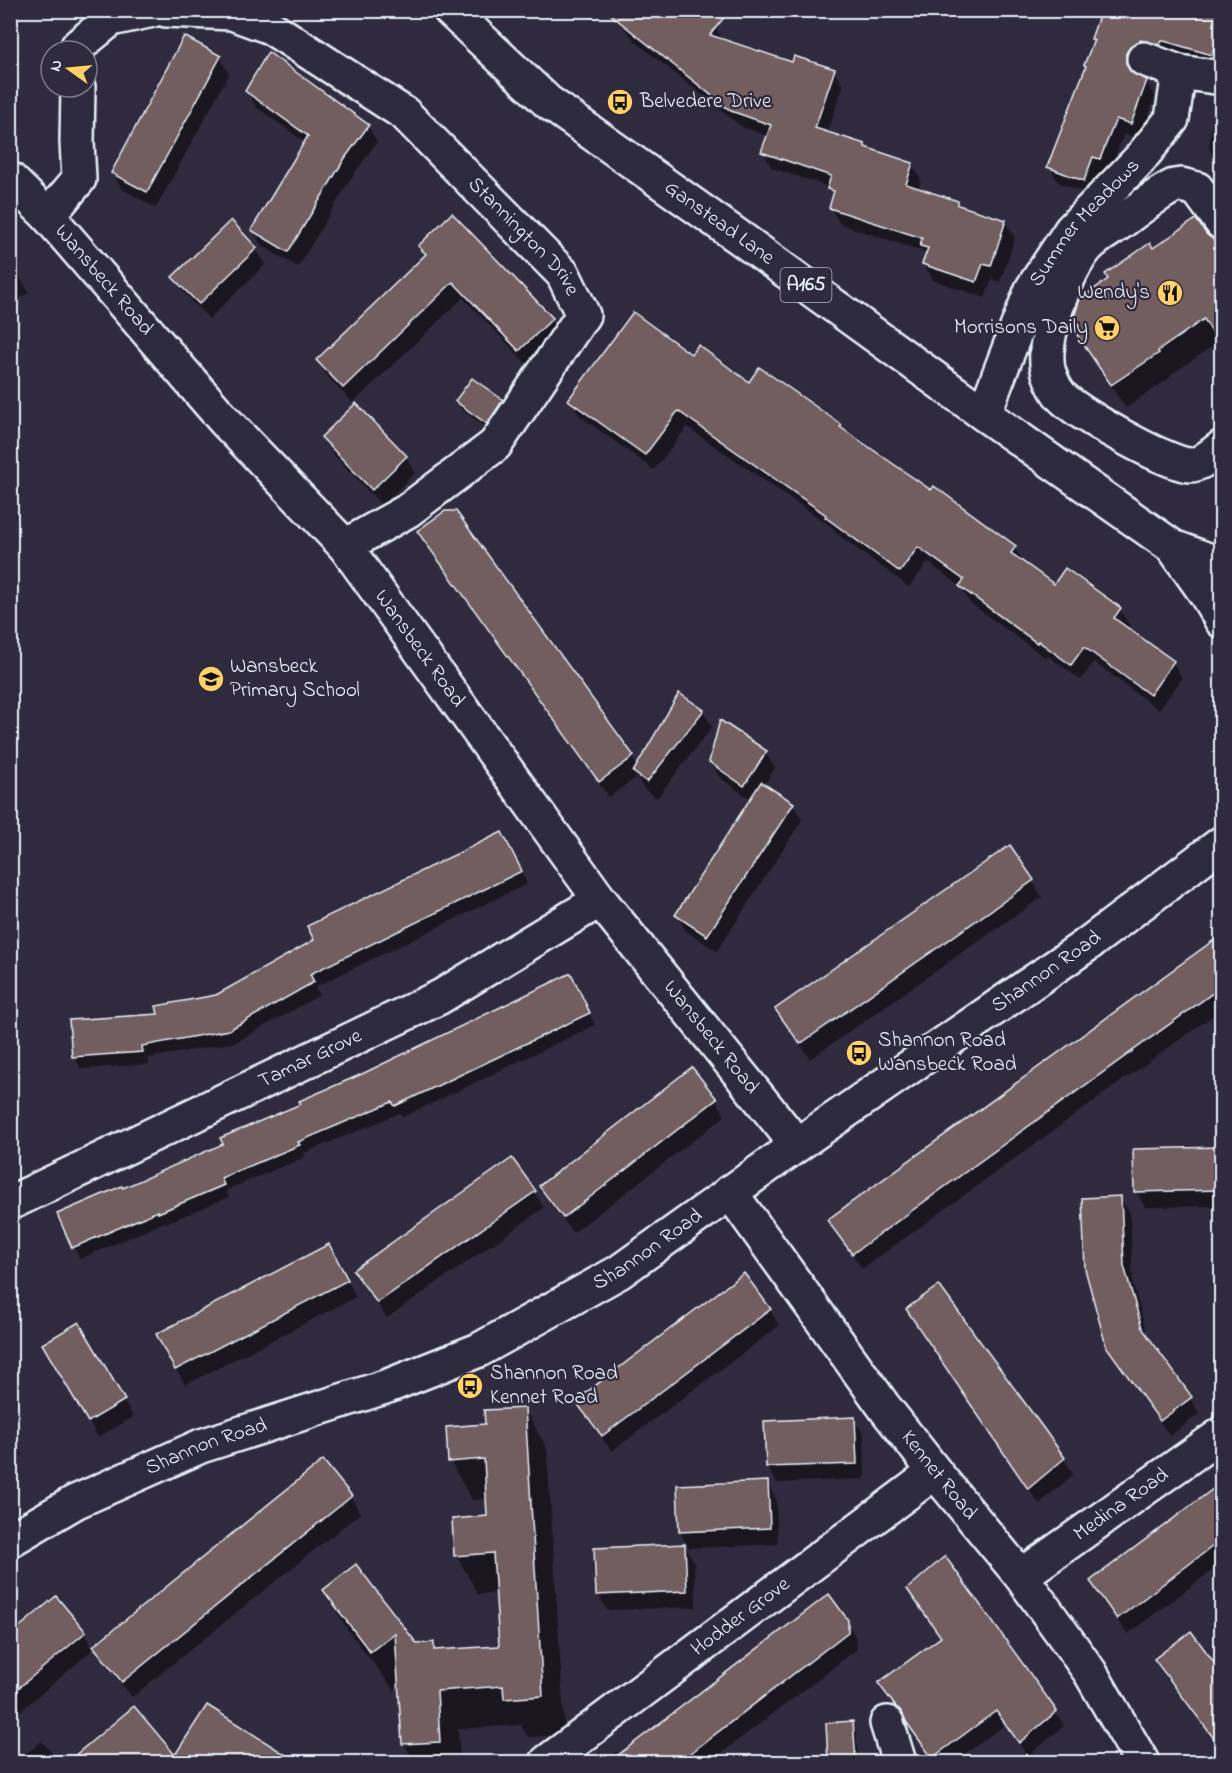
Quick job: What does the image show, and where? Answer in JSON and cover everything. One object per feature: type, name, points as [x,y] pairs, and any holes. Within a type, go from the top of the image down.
[{"type":"main road","points":[[87,39],[111,19],[153,10]]},
{"type":"main road","name":"Stannington Drive","points":[[166,10],[232,13],[270,27],[405,114],[563,274],[583,315],[495,446],[407,511],[345,546]]},
{"type":"main road","name":"Ganstead Lane","points":[[450,10],[548,102],[1173,547],[1221,566]]},
{"type":"main road","points":[[1144,59],[1179,72],[1221,78]]},
{"type":"main road","name":"Summer Meadows","points":[[984,414],[1032,289],[1071,230],[1140,160],[1172,119],[1179,72]]},
{"type":"main road","points":[[48,216],[79,179],[78,99]]},
{"type":"main road","points":[[1221,223],[1197,189],[1181,185],[1174,186],[1089,244],[1074,265],[1063,291],[1050,332],[1046,359],[1049,373],[1061,396],[1083,414],[1144,447],[1173,461],[1188,465],[1197,464],[1221,447]]},
{"type":"main road","name":"Wansbeck Road","points":[[13,186],[48,216],[224,420],[345,546],[600,900],[797,1145]]},
{"type":"main road","name":"Ganstead Lane","points":[[1173,547],[1204,591],[1221,621]]},
{"type":"main road","name":"Shannon Road","points":[[10,1540],[75,1502],[201,1446],[388,1386],[479,1350],[619,1272],[797,1145],[1085,946],[1221,843]]},
{"type":"main road","name":"Tamar Grove","points":[[10,1203],[440,997],[600,900]]},
{"type":"main road","name":"Kennet Road","points":[[730,1192],[885,1408],[1020,1576],[1090,1672],[1142,1762]]},
{"type":"main road","name":"Medina Road","points":[[1020,1576],[1221,1434]]},
{"type":"main road","name":"Hodder Grove","points":[[546,1762],[935,1472]]},
{"type":"main road","points":[[888,1723],[899,1762]]},
{"type":"building","points":[[605,10],[730,10],[710,35],[792,62],[794,56],[835,69],[815,128],[913,163],[906,184],[958,201],[958,205],[1006,220],[991,266],[983,264],[976,282],[922,264],[928,248],[920,246],[922,238],[829,208],[834,191],[827,189],[831,176],[761,152],[771,125],[731,111]]},
{"type":"building","points":[[1101,10],[1221,10],[1221,49],[1214,47],[1212,55],[1164,41],[1160,45],[1141,40],[1132,45],[1126,53],[1126,63],[1130,71],[1147,80],[1131,124],[1116,119],[1100,159],[1093,157],[1084,181],[1047,167],[1086,66],[1084,65],[1094,40],[1091,39]]},
{"type":"building","points":[[184,36],[221,56],[147,192],[111,173]]},
{"type":"building","points":[[268,52],[369,125],[345,158],[288,252],[251,230],[308,136],[245,91]]},
{"type":"building","points":[[452,213],[553,318],[519,351],[453,282],[343,388],[316,360],[426,254],[418,246]]},
{"type":"building","name":"Wendy's","points":[[1196,219],[1207,235],[1214,240],[1221,241],[1221,346],[1204,319],[1111,385],[1071,326],[1080,299],[1108,279],[1105,274],[1150,243],[1153,248]]},
{"type":"building","points":[[231,220],[257,248],[199,304],[172,277]]},
{"type":"building","points":[[633,312],[691,354],[698,345],[749,382],[759,367],[842,425],[840,427],[931,490],[934,486],[1016,546],[1011,553],[1054,584],[1065,568],[1121,608],[1114,618],[1174,661],[1150,695],[1084,647],[1071,665],[959,586],[964,580],[918,547],[900,572],[825,517],[826,515],[678,411],[645,455],[568,400]]},
{"type":"building","points":[[472,378],[503,400],[487,424],[455,401]]},
{"type":"building","points":[[356,403],[407,456],[372,490],[321,437]]},
{"type":"building","points":[[445,511],[456,511],[634,756],[599,782],[417,531]]},
{"type":"building","points":[[679,693],[704,710],[647,782],[633,772]]},
{"type":"building","points":[[720,720],[767,751],[744,786],[709,762]]},
{"type":"building","points":[[761,782],[794,803],[707,936],[675,915]]},
{"type":"building","points":[[502,832],[522,871],[310,974],[314,982],[229,1030],[142,1046],[143,1052],[72,1057],[69,1020],[158,1014],[156,1006],[216,995],[314,940],[307,926]]},
{"type":"building","points":[[1010,845],[1034,880],[800,1044],[775,1009]]},
{"type":"building","points":[[1221,935],[1221,987],[852,1254],[827,1220]]},
{"type":"building","points":[[571,973],[590,1013],[395,1106],[392,1102],[298,1142],[300,1145],[221,1178],[224,1185],[72,1248],[57,1214],[223,1144],[220,1138],[301,1104],[299,1101],[362,1074]]},
{"type":"building","points":[[692,1067],[717,1099],[563,1218],[539,1186]]},
{"type":"building","points":[[1221,1147],[1221,1190],[1134,1192],[1133,1149]]},
{"type":"building","points":[[512,1158],[536,1191],[377,1303],[353,1270]]},
{"type":"building","points":[[1121,1196],[1124,1266],[1142,1328],[1192,1397],[1160,1421],[1106,1346],[1085,1269],[1082,1198]]},
{"type":"building","points":[[329,1244],[348,1280],[175,1370],[156,1334]]},
{"type":"building","points":[[744,1273],[771,1309],[602,1436],[575,1401]]},
{"type":"building","points":[[939,1285],[1065,1458],[1028,1489],[906,1309]]},
{"type":"building","points":[[79,1322],[125,1400],[88,1422],[42,1344]]},
{"type":"building","points":[[525,1408],[543,1696],[504,1699],[503,1686],[437,1691],[440,1742],[402,1744],[395,1633],[370,1652],[323,1590],[356,1564],[417,1644],[434,1642],[434,1650],[499,1646],[493,1553],[454,1556],[452,1519],[487,1516],[484,1459],[448,1462],[446,1427],[485,1424],[484,1410]]},
{"type":"building","points":[[855,1417],[857,1464],[766,1467],[764,1421]]},
{"type":"building","points":[[323,1460],[352,1496],[122,1682],[93,1646]]},
{"type":"building","points":[[768,1481],[770,1528],[679,1532],[677,1485]]},
{"type":"building","points":[[1221,1483],[1221,1540],[1117,1619],[1090,1581]]},
{"type":"building","points":[[685,1544],[687,1591],[596,1595],[594,1548]]},
{"type":"building","points":[[945,1556],[1057,1711],[1019,1743],[996,1711],[932,1758],[900,1710],[878,1683],[941,1637],[907,1589]]},
{"type":"building","points":[[829,1594],[848,1620],[848,1632],[679,1762],[609,1762]]},
{"type":"building","points":[[56,1596],[86,1632],[10,1695],[10,1635]]},
{"type":"building","points":[[1191,1631],[1221,1672],[1221,1748],[1154,1659]]},
{"type":"building","points":[[207,1705],[297,1762],[67,1762],[134,1706],[175,1755]]},
{"type":"building","points":[[853,1721],[856,1762],[828,1762],[826,1723]]},
{"type":"place","name":"Belvedere Drive","points":[[620,102]]},
{"type":"place","name":"Wendy's","points":[[1170,293]]},
{"type":"place","name":"Morrisons Daily","points":[[1107,328]]},
{"type":"place","name":"Wansbeck Primary School","points":[[211,679]]},
{"type":"place","name":"Shannon Road Wansbeck Road","points":[[859,1053]]},
{"type":"place","name":"Shannon Road Kennet Road","points":[[470,1386]]}]
